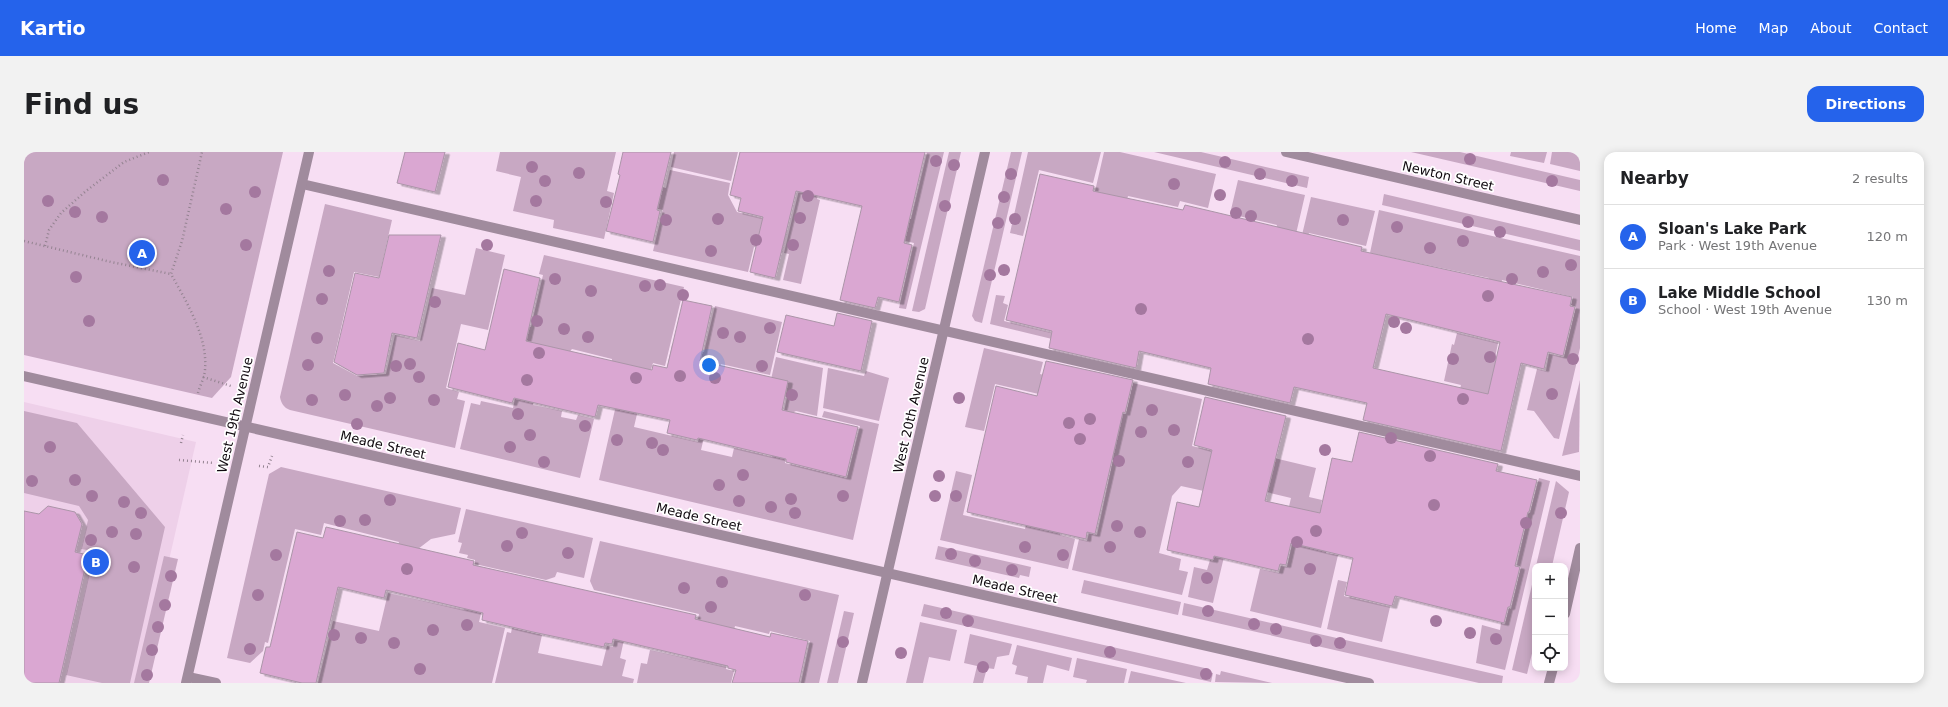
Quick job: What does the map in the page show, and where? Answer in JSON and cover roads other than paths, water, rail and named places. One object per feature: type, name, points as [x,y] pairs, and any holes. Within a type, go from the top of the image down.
[{"type":"street","name":"West 19th Avenue","points":[[187,680],[309,152]]},
{"type":"street","name":"West 20th Avenue","points":[[862,683],[985,152]]},
{"type":"street","name":"Newton Street","points":[[1286,152],[1580,220]]},
{"type":"street","points":[[302,184],[1580,476]]},
{"type":"street","name":"Meade Street","points":[[24,376],[1369,683]]},
{"type":"street","points":[[1568,601],[1580,548]]},
{"type":"street","points":[[1549,683],[1552,671]]},
{"type":"street","points":[[187,680],[216,683]]},
{"type":"place","name":"Sloan's Lake Park","points":[[142,253]]},
{"type":"place","name":"Lake Middle School","points":[[96,562]]}]
